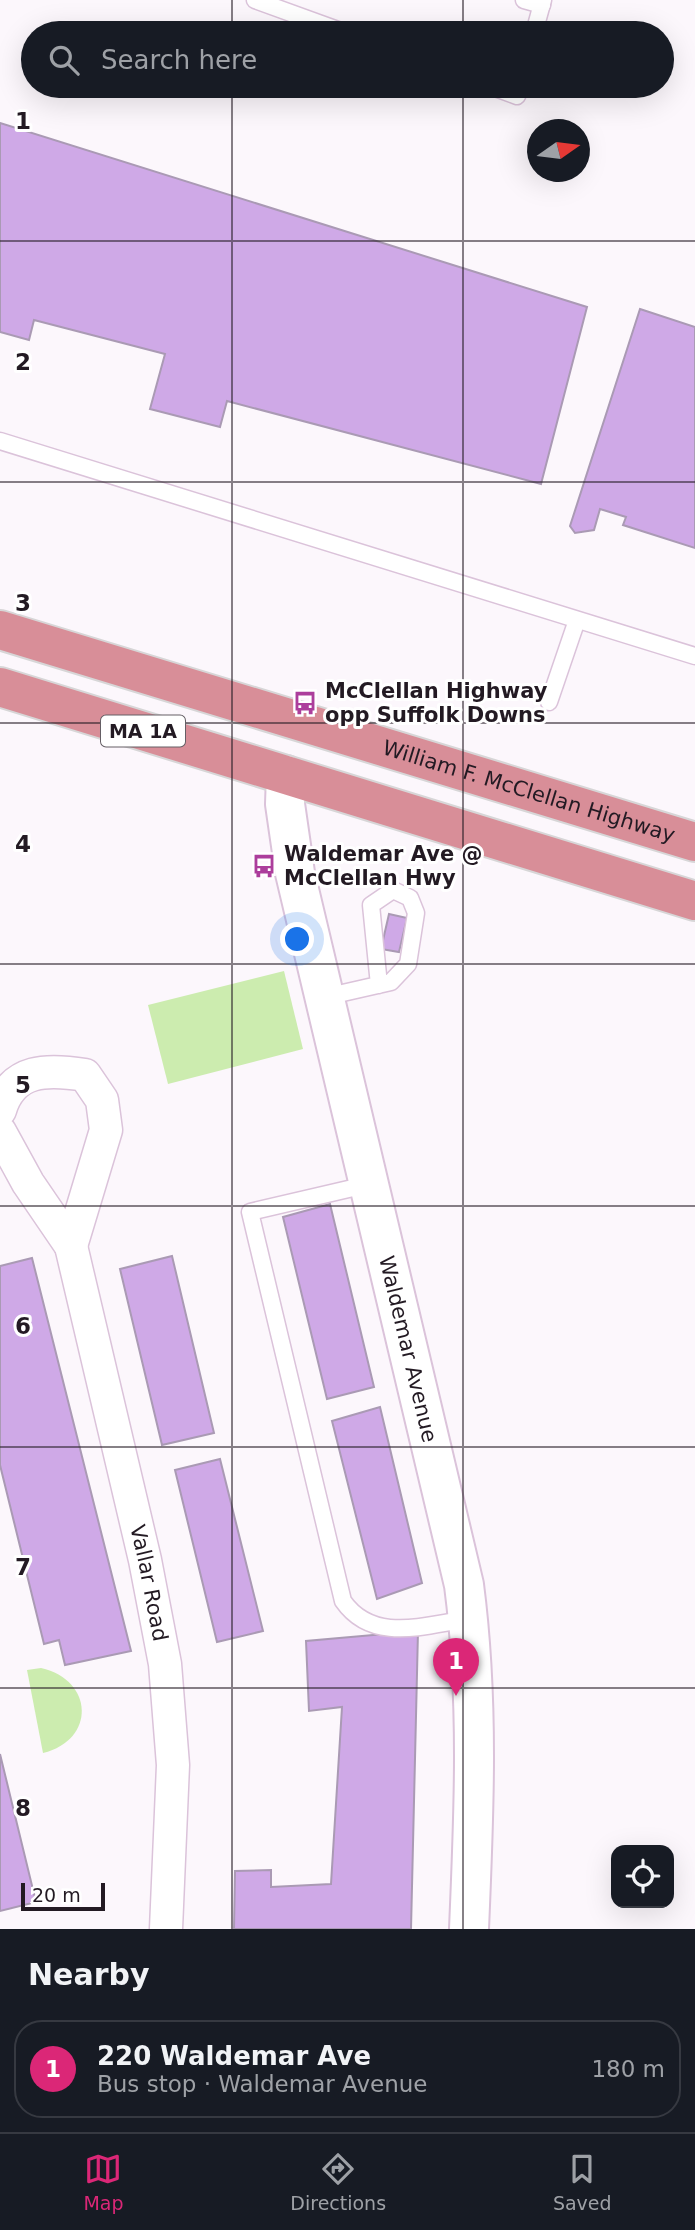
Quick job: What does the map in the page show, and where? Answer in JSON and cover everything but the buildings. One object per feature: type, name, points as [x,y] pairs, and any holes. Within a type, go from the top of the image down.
[{"type":"highway","name":"William F. McClellan Highway","points":[[0,630],[695,842]]},
{"type":"highway","name":"MA 1A","points":[[0,687],[695,901]]},
{"type":"street","name":"Waldemar Avenue","points":[[286,775],[285,804],[292,856],[454,1532],[469,1619],[476,1739],[469,1929]]},
{"type":"street","name":"Vallar Road","points":[[0,1110],[5,1094],[23,1077],[56,1071],[85,1076],[102,1100],[106,1129],[71,1246]]},
{"type":"street","name":"Vallar Road","points":[[0,1132],[28,1183],[71,1246],[145,1560],[165,1664],[173,1765],[166,1929]]},
{"type":"lane","points":[[254,0],[313,21]]},
{"type":"lane","points":[[524,0],[542,3],[537,21]]},
{"type":"lane","points":[[0,441],[695,656]]},
{"type":"lane","points":[[549,702],[577,620]]},
{"type":"lane","points":[[325,997],[379,985],[391,982],[408,964],[416,913],[410,898],[393,890],[371,905],[379,985]]},
{"type":"lane","points":[[370,1184],[250,1212],[343,1601],[354,1615],[377,1628],[469,1619]]},
{"type":"green space","points":[[284,971],[303,1049],[168,1084],[148,1005]]},
{"type":"green space","points":[[41,1668],[58,1675],[71,1685],[79,1697],[82,1710],[80,1724],[72,1736],[60,1746],[43,1753],[27,1670]]},
{"type":"place","name":"McClellan Highway opp Suffolk Downs","points":[[305,703]]},
{"type":"place","name":"Waldemar Ave @ McClellan Hwy","points":[[264,866]]},
{"type":"place","name":"220 Waldemar Ave","points":[[456,1696]]}]
